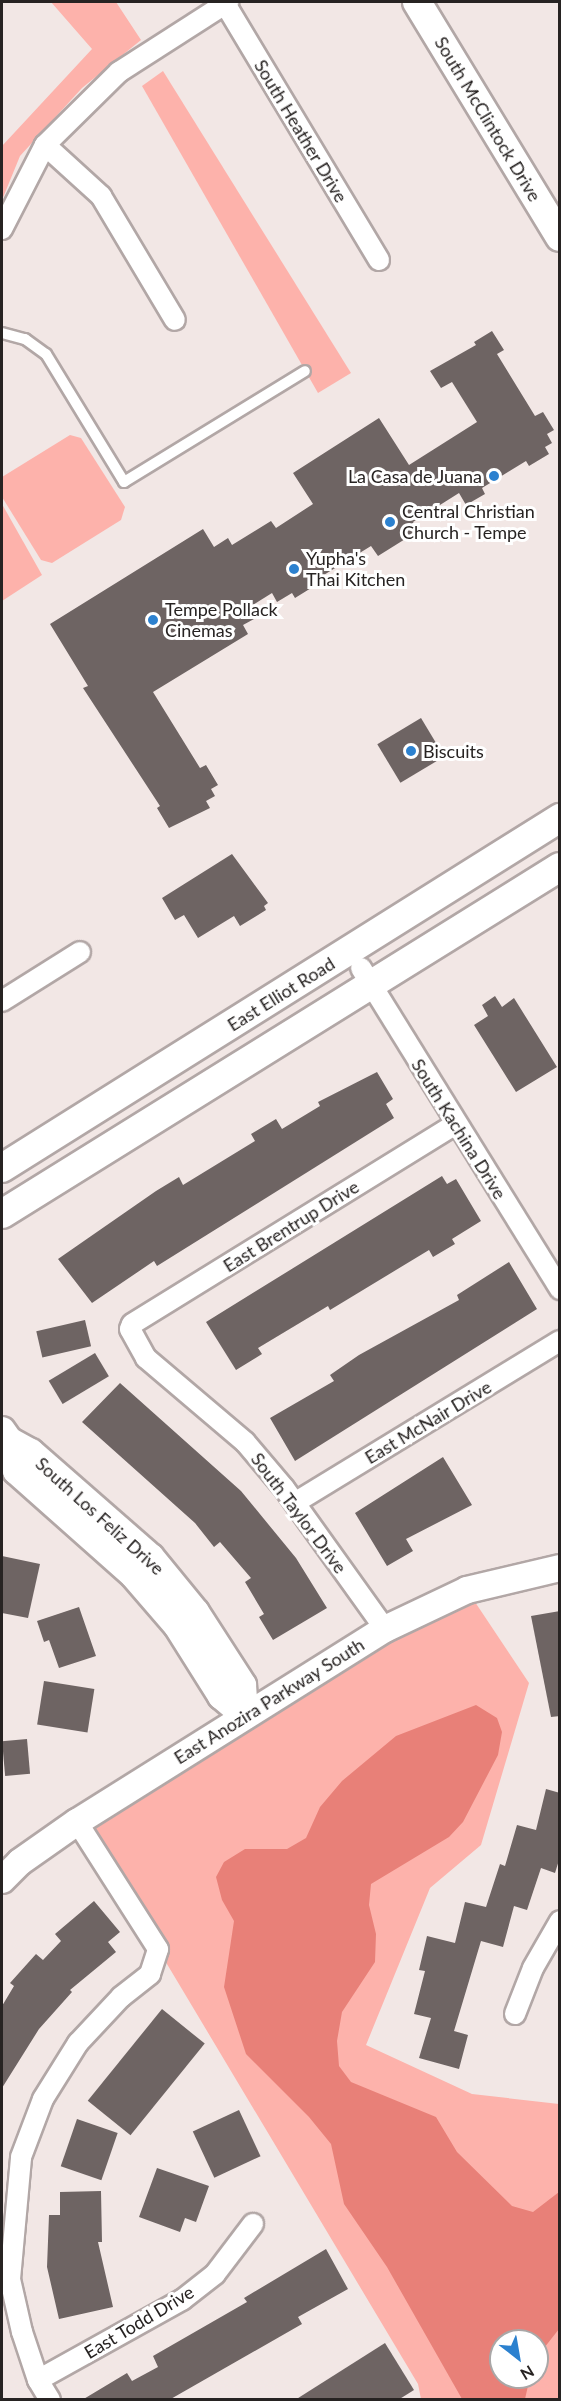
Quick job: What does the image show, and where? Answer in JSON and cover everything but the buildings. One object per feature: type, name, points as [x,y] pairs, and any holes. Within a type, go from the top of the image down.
[{"type":"main road","name":"South McClintock Drive","points":[[417,2],[560,237]]},
{"type":"main road","name":"East Elliot Road","points":[[2,1168],[560,818]]},
{"type":"main road","points":[[2,1214],[365,976],[560,867]]},
{"type":"street","points":[[2,229],[45,145],[119,72],[226,2]]},
{"type":"street","name":"South Heather Drive","points":[[226,2],[379,260]]},
{"type":"street","points":[[45,145],[101,196],[175,320]]},
{"type":"street","points":[[2,1001],[80,952]]},
{"type":"street","name":"South Kachina Drive","points":[[365,976],[560,1288]]},
{"type":"street","name":"East Brentrup Drive","points":[[130,1329],[132,1324],[456,1124]]},
{"type":"street","name":"South Taylor Drive","points":[[130,1329],[146,1358],[245,1442],[296,1502],[385,1629]]},
{"type":"street","name":"East McNair Drive","points":[[296,1502],[560,1341]]},
{"type":"street","name":"South Los Feliz Drive","points":[[5,1435],[31,1452],[151,1557],[196,1612],[243,1685],[245,1716]]},
{"type":"street","name":"East Anozira Parkway South","points":[[2,1881],[20,1862],[77,1822],[385,1629],[467,1590],[560,1568]]},
{"type":"street","points":[[50,2400],[38,2380],[10,2279],[21,2157],[43,2099],[78,2043],[121,1997],[150,1974],[158,1949],[77,1822]]},
{"type":"street","points":[[515,2014],[533,1968],[560,1921]]},
{"type":"street","name":"East Todd Drive","points":[[38,2380],[182,2300],[214,2274],[253,2224]]},
{"type":"lane","points":[[2,333],[24,339],[46,354],[124,482],[305,371]]},
{"type":"shaded area","points":[[51,2],[116,2],[141,40],[82,88],[20,156],[2,200],[2,146],[92,49]]},
{"type":"shaded area","points":[[163,71],[351,373],[318,393],[142,86]]},
{"type":"shaded area","points":[[70,435],[81,438],[125,507],[121,520],[52,563],[41,560],[2,497],[2,477]]},
{"type":"shaded area","points":[[2,504],[42,575],[2,601]]},
{"type":"shaded area","points":[[467,1590],[529,1683],[481,1845],[430,1888],[366,2045],[472,2094],[559,2104],[559,2399],[421,2399],[418,2384],[158,1949],[77,1822]]},
{"type":"shaded area","points":[[476,1705],[497,1718],[502,1732],[498,1755],[463,1822],[449,1837],[371,1884],[369,1905],[376,1934],[375,1962],[342,2012],[337,2041],[339,2066],[351,2082],[436,2117],[457,2152],[512,2206],[533,2212],[559,2192],[559,2329],[549,2342],[549,2329],[489,2329],[489,2389],[527,2389],[525,2399],[462,2399],[387,2267],[344,2204],[331,2144],[309,2117],[246,2054],[224,1987],[234,1921],[222,1900],[216,1877],[224,1862],[245,1849],[287,1849],[306,1838],[320,1807],[342,1781],[396,1736]]},
{"type":"place","name":"La Casa de Juana","points":[[494,476]]},
{"type":"place","name":"Central Christian Church - Tempe","points":[[390,522]]},
{"type":"place","name":"Yupha's Thai Kitchen","points":[[294,569]]},
{"type":"place","name":"Tempe Pollack Cinemas","points":[[153,620]]},
{"type":"place","name":"Biscuits","points":[[411,751]]}]
